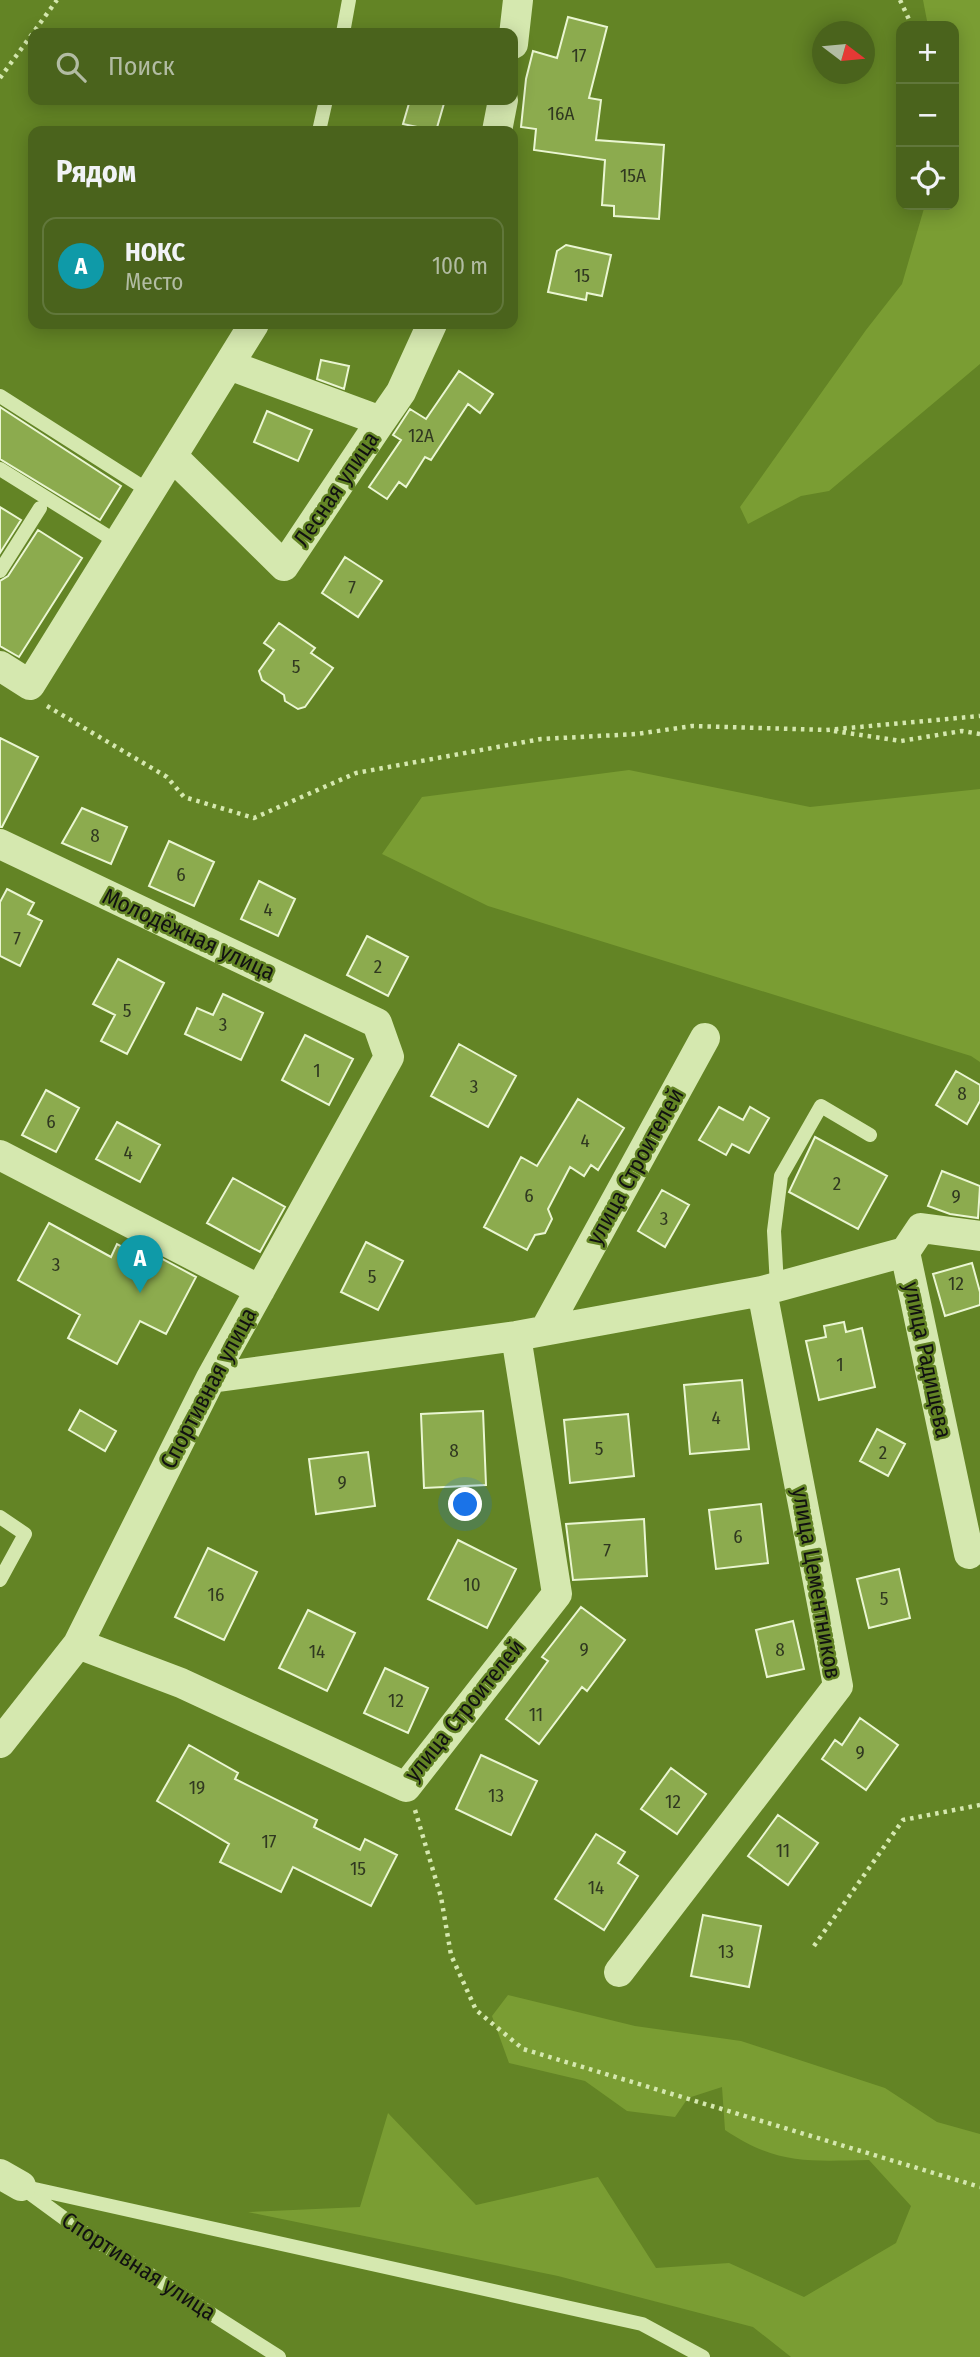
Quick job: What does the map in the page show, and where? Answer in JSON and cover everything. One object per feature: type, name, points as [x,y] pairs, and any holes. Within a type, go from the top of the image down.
[{"type":"street","points":[[515,28],[518,0]]},
{"type":"street","points":[[498,126],[502,105]]},
{"type":"street","points":[[0,666],[30,685],[251,329]]},
{"type":"street","name":"Лесная улица","points":[[172,456],[284,566],[401,392],[430,329]]},
{"type":"street","name":"Лесная улица","points":[[229,365],[381,421]]},
{"type":"street","name":"Молодёжная улица","points":[[0,844],[377,1023]]},
{"type":"street","name":"Спортивная улица","points":[[0,1743],[78,1644],[211,1378],[388,1057],[377,1023]]},
{"type":"street","name":"улица Строителей","points":[[78,1644],[181,1683],[405,1787],[556,1594],[531,1333],[705,1038]]},
{"type":"street","points":[[0,1155],[260,1290]]},
{"type":"street","name":"улица Радищева","points":[[969,1554],[905,1252],[921,1228],[980,1236]]},
{"type":"street","points":[[211,1378],[531,1333],[770,1289],[905,1252]]},
{"type":"street","name":"улица Цементников","points":[[619,1972],[838,1686],[770,1289]]},
{"type":"lane","points":[[345,28],[349,0]]},
{"type":"lane","points":[[320,126],[325,105]]},
{"type":"lane","points":[[0,396],[149,491]]},
{"type":"lane","points":[[0,469],[117,542]]},
{"type":"lane","points":[[0,571],[40,508]]},
{"type":"lane","points":[[770,1289],[781,1177],[821,1106],[870,1135]]},
{"type":"lane","points":[[0,1517],[25,1534],[0,1580]]},
{"type":"lane","points":[[10,2180],[642,2324],[703,2357]]},
{"type":"lane","name":"Спортивная улица","points":[[10,2180],[80,2230],[279,2357]]},
{"type":"path","points":[[37,28],[57,0]]},
{"type":"path","points":[[900,0],[910,21]]},
{"type":"path","points":[[0,78],[28,40]]},
{"type":"path","points":[[30,685],[30,696],[167,778],[184,797],[254,818],[356,773],[541,738],[637,734],[692,726],[827,730],[901,741],[962,731],[980,734]]},
{"type":"path","points":[[827,730],[980,716]]},
{"type":"path","points":[[405,1787],[441,1897],[451,1955],[476,2010],[523,2049],[980,2187]]},
{"type":"path","points":[[814,1946],[903,1820],[980,1805]]},
{"type":"green space","points":[[923,0],[980,0],[980,364],[829,491],[801,496],[748,524],[740,507],[902,284],[924,210],[959,210],[959,21],[927,21]]},
{"type":"green space","points":[[629,770],[810,807],[980,789],[980,1062],[971,1056],[488,906],[382,854],[422,797]]},
{"type":"green space","points":[[508,1995],[635,2026],[741,2041],[885,2088],[937,2122],[980,2134],[980,2357],[791,2357],[753,2327],[558,2276],[248,2212],[360,2207],[388,2113],[476,2205],[598,2177],[656,2268],[729,2263],[804,2297],[896,2243],[911,2206],[869,2160],[811,2160],[761,2150],[725,2130],[722,2087],[688,2098],[675,2117],[627,2111],[585,2081],[509,2063],[492,2016]]},
{"type":"building","points":[[568,17],[607,27],[589,98],[601,100],[596,140],[664,145],[659,219],[614,216],[614,206],[602,205],[605,160],[534,150],[536,129],[521,127],[526,79],[533,51],[557,58]]},
{"type":"building","points":[[409,105],[444,105],[437,126],[403,124]]},
{"type":"building","points":[[566,245],[611,255],[602,296],[587,293],[586,300],[548,292],[557,251]]},
{"type":"building","points":[[321,360],[349,366],[344,389],[317,379]]},
{"type":"building","points":[[459,371],[493,394],[480,413],[468,404],[431,460],[425,457],[406,487],[399,482],[387,499],[369,487],[401,440],[393,435],[410,409],[426,419]]},
{"type":"building","points":[[0,407],[121,486],[100,520],[0,459]]},
{"type":"building","points":[[267,411],[312,430],[298,461],[254,442]]},
{"type":"building","points":[[0,507],[21,520],[0,553]]},
{"type":"building","points":[[38,530],[82,558],[19,657],[0,646],[0,581],[8,576]]},
{"type":"building","points":[[345,557],[382,581],[358,617],[322,593]]},
{"type":"building","points":[[279,623],[315,648],[311,653],[333,668],[305,707],[298,709],[285,701],[284,695],[262,680],[259,671],[274,650],[264,643]]},
{"type":"building","points":[[0,738],[38,757],[2,827],[0,827]]},
{"type":"building","points":[[82,808],[127,827],[111,864],[62,843]]},
{"type":"building","points":[[169,841],[214,862],[194,906],[149,886]]},
{"type":"building","points":[[259,881],[295,899],[278,936],[241,919]]},
{"type":"building","points":[[7,889],[34,903],[28,914],[42,921],[20,966],[0,956],[0,902]]},
{"type":"building","points":[[367,936],[408,957],[388,996],[347,975]]},
{"type":"building","points":[[118,959],[164,983],[127,1054],[101,1041],[115,1015],[93,1004]]},
{"type":"building","points":[[223,994],[263,1013],[241,1060],[185,1034],[197,1008],[213,1015]]},
{"type":"building","points":[[305,1035],[353,1059],[329,1105],[282,1080]]},
{"type":"building","points":[[459,1044],[516,1076],[488,1127],[431,1096]]},
{"type":"building","points":[[956,1071],[980,1085],[980,1101],[967,1124],[936,1105]]},
{"type":"building","points":[[46,1090],[79,1108],[56,1152],[22,1135]]},
{"type":"building","points":[[578,1099],[624,1128],[598,1170],[591,1165],[584,1176],[570,1167],[548,1209],[552,1219],[545,1233],[535,1235],[527,1250],[484,1227],[521,1157],[537,1166]]},
{"type":"building","points":[[719,1107],[743,1120],[750,1107],[769,1118],[749,1153],[732,1144],[726,1155],[699,1140]]},
{"type":"building","points":[[117,1122],[160,1145],[140,1182],[96,1159]]},
{"type":"building","points":[[815,1137],[887,1176],[858,1229],[789,1192]]},
{"type":"building","points":[[942,1171],[980,1186],[978,1218],[950,1214],[928,1206]]},
{"type":"building","points":[[233,1178],[285,1207],[260,1252],[207,1223]]},
{"type":"building","points":[[662,1190],[689,1205],[665,1247],[638,1231]]},
{"type":"building","points":[[49,1223],[111,1257],[117,1244],[140,1256],[144,1249],[196,1277],[166,1334],[140,1321],[117,1364],[68,1338],[80,1315],[18,1280]]},
{"type":"building","points":[[366,1242],[403,1261],[378,1310],[341,1292]]},
{"type":"building","points":[[972,1263],[980,1292],[980,1305],[945,1316],[933,1274]]},
{"type":"building","points":[[844,1322],[846,1332],[862,1328],[875,1387],[819,1400],[806,1341],[826,1337],[824,1326]]},
{"type":"building","points":[[742,1380],[749,1449],[690,1454],[684,1385]]},
{"type":"building","points":[[80,1410],[116,1431],[105,1451],[69,1430]]},
{"type":"building","points":[[483,1411],[486,1485],[424,1488],[421,1414]]},
{"type":"building","points":[[628,1414],[634,1476],[570,1483],[564,1420]]},
{"type":"building","points":[[877,1429],[905,1444],[888,1476],[860,1461]]},
{"type":"building","points":[[368,1452],[375,1506],[316,1514],[309,1459]]},
{"type":"building","points":[[761,1504],[768,1563],[716,1569],[709,1510]]},
{"type":"building","points":[[644,1519],[647,1576],[573,1580],[566,1524]]},
{"type":"building","points":[[458,1540],[516,1569],[487,1628],[428,1599]]},
{"type":"building","points":[[208,1548],[257,1572],[224,1640],[175,1617]]},
{"type":"building","points":[[899,1569],[910,1618],[869,1628],[857,1579]]},
{"type":"building","points":[[581,1607],[625,1640],[587,1691],[582,1687],[539,1744],[506,1719],[548,1661],[542,1657]]},
{"type":"building","points":[[308,1610],[355,1633],[327,1691],[279,1668]]},
{"type":"building","points":[[793,1621],[804,1669],[767,1677],[756,1630]]},
{"type":"building","points":[[385,1668],[428,1688],[408,1733],[364,1713]]},
{"type":"building","points":[[860,1718],[898,1745],[866,1790],[822,1759],[835,1740],[842,1745]]},
{"type":"building","points":[[189,1745],[238,1773],[235,1779],[317,1820],[314,1827],[360,1850],[365,1839],[397,1855],[371,1906],[293,1867],[281,1892],[220,1862],[229,1844],[157,1801]]},
{"type":"building","points":[[481,1755],[537,1781],[511,1835],[456,1809]]},
{"type":"building","points":[[671,1768],[706,1794],[677,1834],[641,1809]]},
{"type":"building","points":[[778,1815],[818,1843],[788,1885],[748,1856]]},
{"type":"building","points":[[596,1834],[625,1852],[618,1863],[638,1876],[604,1930],[555,1899]]},
{"type":"building","points":[[703,1915],[761,1926],[749,1987],[691,1976]]},
{"type":"place","name":"НОКС","points":[[140,1293]]}]
